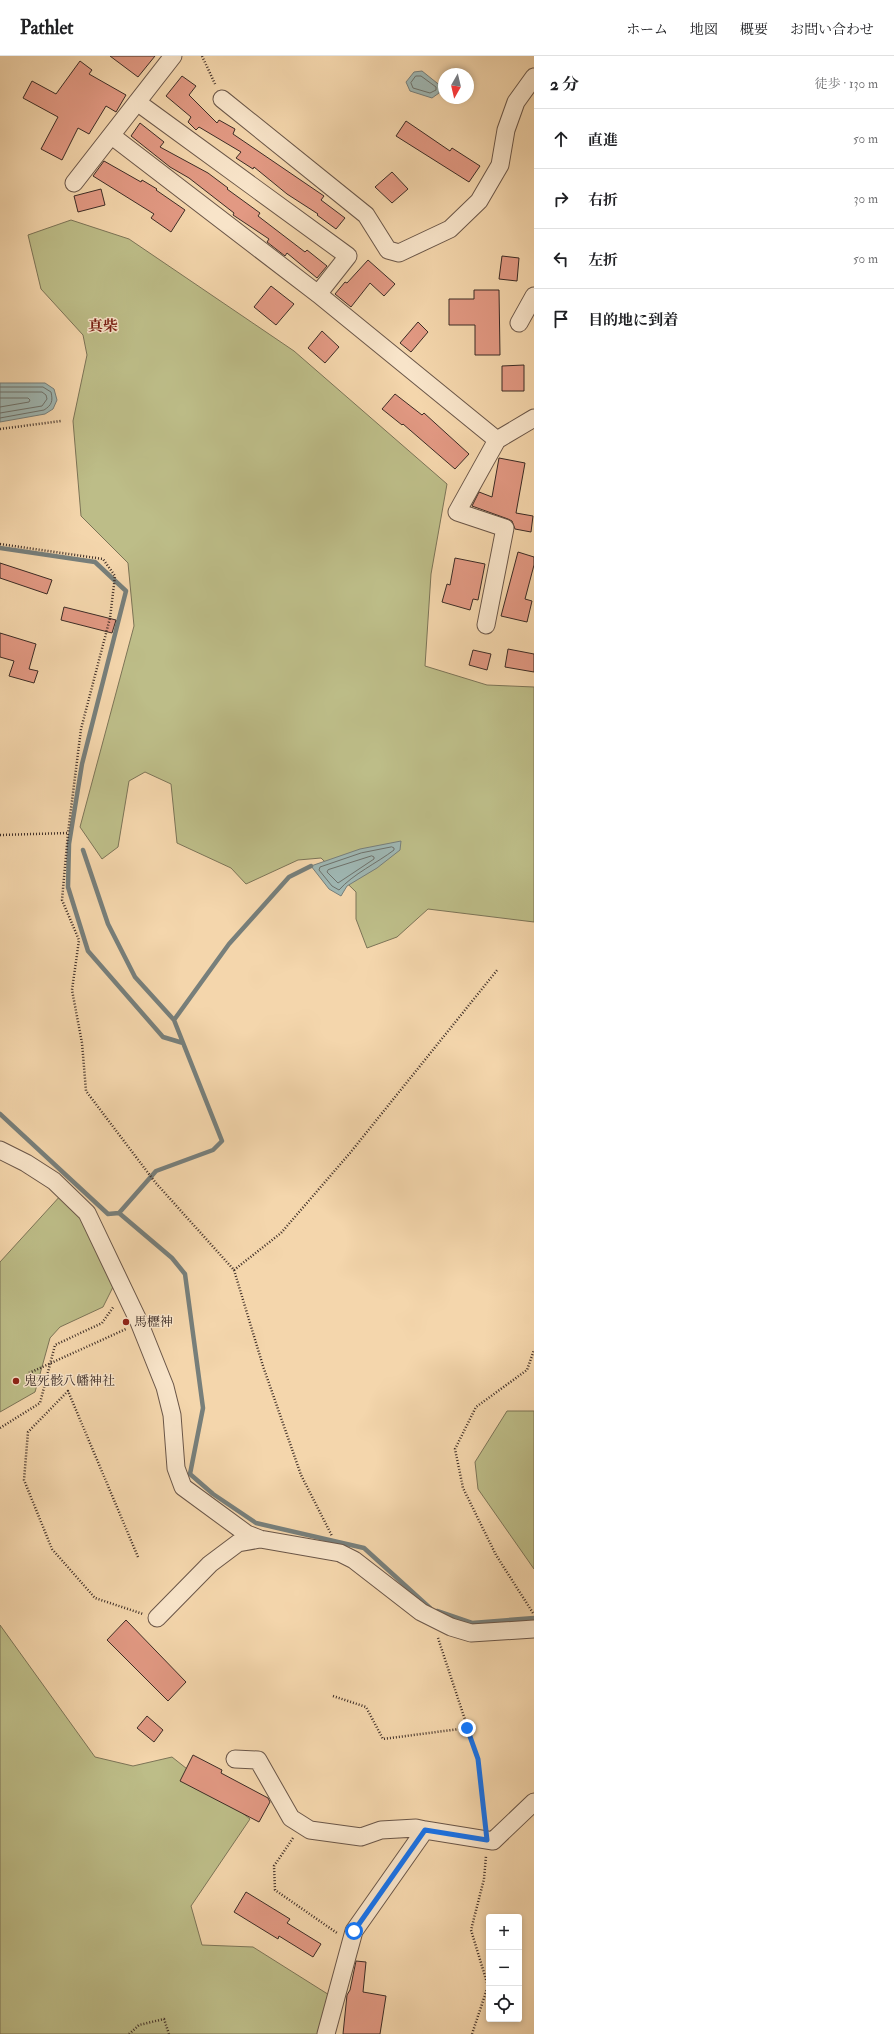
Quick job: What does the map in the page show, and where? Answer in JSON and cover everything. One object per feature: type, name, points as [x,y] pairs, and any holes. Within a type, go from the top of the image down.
[{"type":"street","points":[[74,184],[173,56]]},
{"type":"street","points":[[222,99],[366,215],[388,250],[399,253],[450,229],[479,200],[500,165],[506,130],[516,102],[534,77]]},
{"type":"street","points":[[137,102],[348,256],[318,294]]},
{"type":"street","points":[[112,136],[318,294],[497,440]]},
{"type":"street","points":[[519,323],[534,296]]},
{"type":"street","points":[[486,625],[505,528],[457,512],[497,440],[534,418]]},
{"type":"street","points":[[0,1150],[26,1163],[54,1180],[88,1214],[124,1290],[165,1387],[172,1415],[176,1468],[183,1487],[247,1534],[260,1539],[340,1553],[354,1560],[421,1612],[451,1627],[471,1632],[534,1630]]},
{"type":"street","points":[[157,1618],[210,1564],[238,1543],[260,1539]]},
{"type":"street","points":[[235,1759],[258,1760],[291,1818],[310,1830],[361,1837],[381,1830],[416,1828],[493,1841],[534,1802]]},
{"type":"street","points":[[326,2034],[354,1931],[425,1830]]},
{"type":"path","points":[[202,56],[222,99]]},
{"type":"path","points":[[0,429],[61,421]]},
{"type":"path","points":[[0,544],[103,559],[115,576],[110,618],[81,729],[68,833],[62,900],[79,940],[72,990],[82,1042],[86,1091],[155,1182],[234,1270],[263,1366],[301,1475],[340,1553]]},
{"type":"path","points":[[0,835],[68,833]]},
{"type":"path","points":[[234,1270],[286,1227],[350,1153],[498,969]]},
{"type":"path","points":[[0,1428],[40,1402],[55,1345],[102,1323],[124,1290]]},
{"type":"path","points":[[29,1373],[138,1322]]},
{"type":"path","points":[[534,1350],[527,1370],[476,1407],[455,1449],[463,1488],[496,1555],[534,1616]]},
{"type":"path","points":[[138,1557],[68,1391],[28,1432],[24,1480],[52,1549],[95,1598],[157,1618]]},
{"type":"path","points":[[434,1618],[467,1728],[478,1759],[487,1840],[484,1879],[471,1930],[488,1986],[472,2034]]},
{"type":"path","points":[[333,1696],[366,1707],[383,1739],[467,1728]]},
{"type":"path","points":[[302,1825],[274,1866],[275,1890],[343,1937]]},
{"type":"path","points":[[129,2034],[139,2025],[164,2019],[169,2034]]},
{"type":"green space","points":[[71,220],[129,239],[294,351],[447,484],[431,574],[425,666],[487,685],[534,687],[534,922],[428,909],[397,937],[367,948],[356,919],[356,892],[321,858],[298,860],[246,884],[231,868],[177,843],[171,784],[145,772],[129,781],[118,847],[102,859],[80,827],[134,626],[128,563],[81,516],[73,421],[87,355],[83,335],[41,289],[28,235]]},
{"type":"green space","points":[[62,1194],[86,1224],[117,1279],[103,1307],[60,1327],[50,1338],[35,1392],[0,1412],[0,1262]]},
{"type":"green space","points":[[507,1411],[534,1411],[534,1569],[478,1489],[475,1462]]},
{"type":"green space","points":[[0,1625],[95,1757],[133,1766],[172,1757],[250,1819],[191,1906],[202,1945],[253,1947],[334,1998],[321,2034],[0,2034]]},
{"type":"water","points":[[422,71],[438,84],[438,94],[432,98],[410,91],[406,82],[414,72]]},
{"type":"water","points":[[0,383],[45,383],[54,389],[57,400],[53,409],[45,414],[0,422]]},
{"type":"water","points":[[401,841],[400,850],[377,868],[347,886],[341,896],[329,889],[311,866],[360,849]]},
{"type":"building","points":[[110,56],[155,56],[138,77]]},
{"type":"building","points":[[80,61],[92,70],[89,74],[126,95],[116,112],[106,106],[89,134],[78,128],[62,160],[41,149],[58,117],[23,98],[32,81],[56,94]]},
{"type":"building","points":[[182,76],[196,86],[189,95],[217,123],[219,120],[235,129],[233,134],[324,196],[321,200],[345,218],[336,229],[317,215],[318,214],[287,194],[254,167],[253,169],[236,158],[241,152],[199,127],[196,130],[188,122],[191,117],[166,96]]},
{"type":"building","points":[[406,121],[450,151],[452,148],[480,166],[469,182],[396,136]]},
{"type":"building","points":[[140,123],[164,142],[160,147],[208,173],[260,213],[258,216],[305,252],[307,250],[327,266],[317,278],[287,253],[285,256],[267,242],[269,239],[233,215],[234,213],[189,178],[170,167],[131,136]]},
{"type":"building","points":[[104,161],[141,182],[142,180],[157,189],[156,190],[185,210],[171,232],[151,218],[154,214],[93,176]]},
{"type":"building","points":[[392,172],[408,189],[392,203],[375,187]]},
{"type":"building","points":[[101,189],[105,205],[78,212],[74,196]]},
{"type":"building","points":[[502,256],[519,258],[517,281],[499,279]]},
{"type":"building","points":[[368,260],[395,284],[384,296],[370,283],[351,307],[335,294]]},
{"type":"building","points":[[271,286],[294,304],[276,325],[254,307]]},
{"type":"building","points":[[474,290],[499,290],[500,355],[475,355],[475,325],[449,325],[449,299],[474,299]]},
{"type":"building","points":[[418,322],[428,332],[411,352],[400,343]]},
{"type":"building","points":[[322,331],[339,347],[325,363],[308,348]]},
{"type":"building","points":[[524,365],[524,391],[502,391],[502,366]]},
{"type":"building","points":[[395,394],[422,415],[424,413],[469,454],[455,469],[403,424],[402,425],[382,409]]},
{"type":"building","points":[[499,458],[525,463],[516,513],[533,516],[531,532],[515,529],[512,521],[472,506],[479,492],[492,497]]},
{"type":"building","points":[[518,552],[534,557],[534,565],[525,599],[532,601],[527,622],[501,616]]},
{"type":"building","points":[[455,558],[485,564],[478,600],[473,599],[470,610],[442,602],[447,584],[450,585]]},
{"type":"building","points":[[0,563],[52,580],[47,594],[0,578]]},
{"type":"building","points":[[64,607],[116,620],[112,633],[61,620]]},
{"type":"building","points":[[0,633],[36,644],[29,669],[38,671],[34,683],[9,676],[14,661],[0,657]]},
{"type":"building","points":[[508,649],[534,654],[534,672],[505,667]]},
{"type":"building","points":[[473,650],[491,654],[487,670],[469,665]]},
{"type":"building","points":[[126,1620],[186,1682],[168,1701],[107,1640]]},
{"type":"building","points":[[147,1716],[163,1730],[154,1742],[137,1728]]},
{"type":"building","points":[[193,1755],[222,1770],[221,1773],[268,1798],[270,1802],[259,1822],[180,1781]]},
{"type":"building","points":[[246,1892],[290,1919],[287,1923],[321,1944],[313,1957],[279,1936],[278,1939],[234,1912]]},
{"type":"building","points":[[356,1961],[366,1962],[363,1992],[386,1996],[380,2034],[343,2034],[347,1995],[350,1990]]},
{"type":"waterway","points":[[0,548],[95,562],[126,591],[82,764],[69,844],[68,887],[88,951],[163,1037],[183,1043]]},
{"type":"waterway","points":[[83,850],[108,924],[135,977],[174,1020],[222,1141],[213,1150],[156,1171],[119,1213]]},
{"type":"waterway","points":[[174,1020],[229,944],[289,877],[311,866]]},
{"type":"waterway","points":[[0,1114],[108,1214],[119,1213],[172,1258],[185,1274],[203,1408],[190,1474],[213,1494],[256,1523],[364,1548],[430,1608]]},
{"type":"waterway","points":[[437,1611],[472,1623],[534,1618]]},
{"type":"place","name":"馬櫪神","points":[[126,1322]]},
{"type":"place","name":"鬼死骸八幡神社","points":[[16,1381]]},
{"type":"district","name":"真柴","points":[[103,326]]},
{"type":"route","points":[[354,1931],[425,1830],[487,1840],[478,1759],[467,1728]]}]
